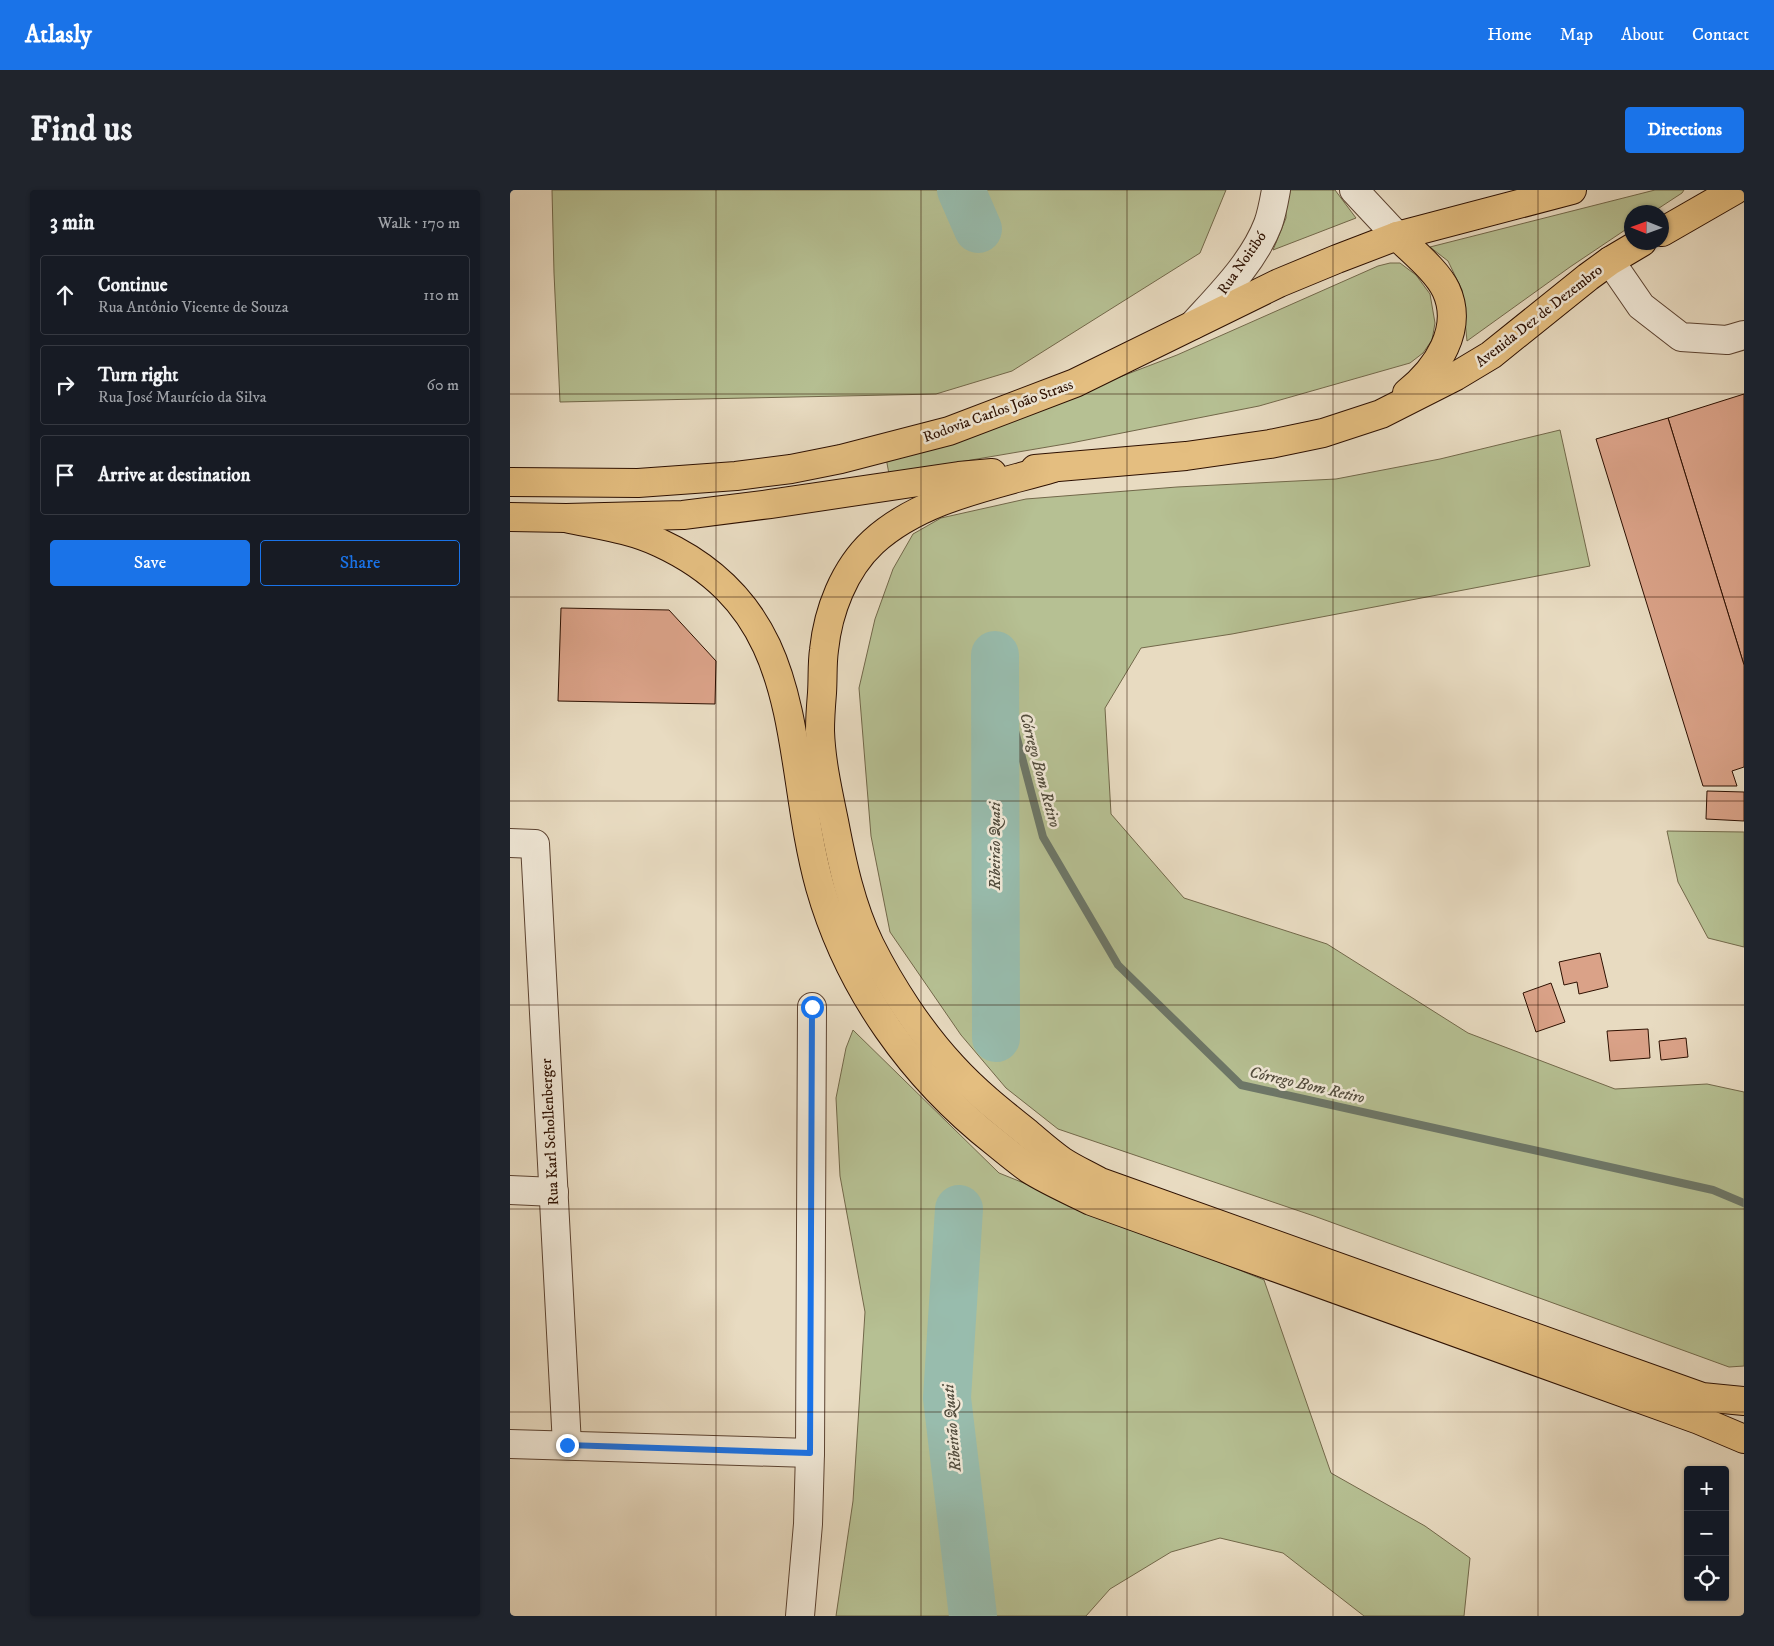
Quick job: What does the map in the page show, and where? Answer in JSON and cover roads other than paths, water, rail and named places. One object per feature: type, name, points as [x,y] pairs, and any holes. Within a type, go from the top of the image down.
[{"type":"highway","points":[[510,517],[566,518],[683,515],[959,476],[1186,456],[1270,444],[1323,433],[1381,414],[1430,372],[1443,352],[1450,336],[1452,319],[1446,289],[1436,275],[1398,236],[1572,190]]},
{"type":"highway","points":[[1669,228],[1736,190]]},
{"type":"highway","name":"Rodovia Carlos João Strass","points":[[510,482],[638,483],[736,476],[791,469],[841,459],[949,431],[1075,383],[1279,283],[1398,236]]},
{"type":"highway","name":"Avenida Dez de Dezembro","points":[[1381,414],[1456,376],[1491,355],[1588,277],[1629,250]]},
{"type":"highway","points":[[1053,468],[962,495],[909,517],[892,528],[873,542],[846,577],[830,622],[824,649],[820,732],[838,843],[850,893],[869,943],[891,983],[924,1031],[953,1067],[992,1105],[1062,1161],[1100,1182],[1702,1396],[1744,1401]]},
{"type":"highway","points":[[566,518],[628,531],[659,542],[691,559],[719,580],[739,601],[759,628],[775,665],[782,688],[790,720],[808,836],[821,888],[836,934],[874,1009],[900,1047],[949,1102],[1002,1148],[1030,1169],[1091,1201],[1699,1420],[1744,1439]]},
{"type":"street","name":"Rua Noitibó","points":[[1192,327],[1222,293],[1255,249],[1267,225],[1276,190]]},
{"type":"street","points":[[1354,190],[1398,236]]},
{"type":"street","points":[[1610,261],[1641,306],[1681,337],[1727,340],[1744,335]]},
{"type":"street","name":"Rua Karl Schollenberger","points":[[510,843],[535,844],[567,1445]]},
{"type":"street","points":[[800,1616],[808,1524],[810,1453],[812,1007]]},
{"type":"street","points":[[510,1190],[554,1192]]},
{"type":"street","points":[[510,1444],[810,1453]]},
{"type":"waterway","name":"Ribeirão Quati","points":[[961,190],[978,229]]},
{"type":"waterway","name":"Córrego Bom Retiro","points":[[995,655],[1043,837],[1118,965],[1241,1085],[1713,1190],[1744,1203]]},
{"type":"waterway","name":"Ribeirão Quati","points":[[995,655],[996,1038]]},
{"type":"waterway","name":"Ribeirão Quati","points":[[959,1209],[947,1398],[973,1616]]}]
